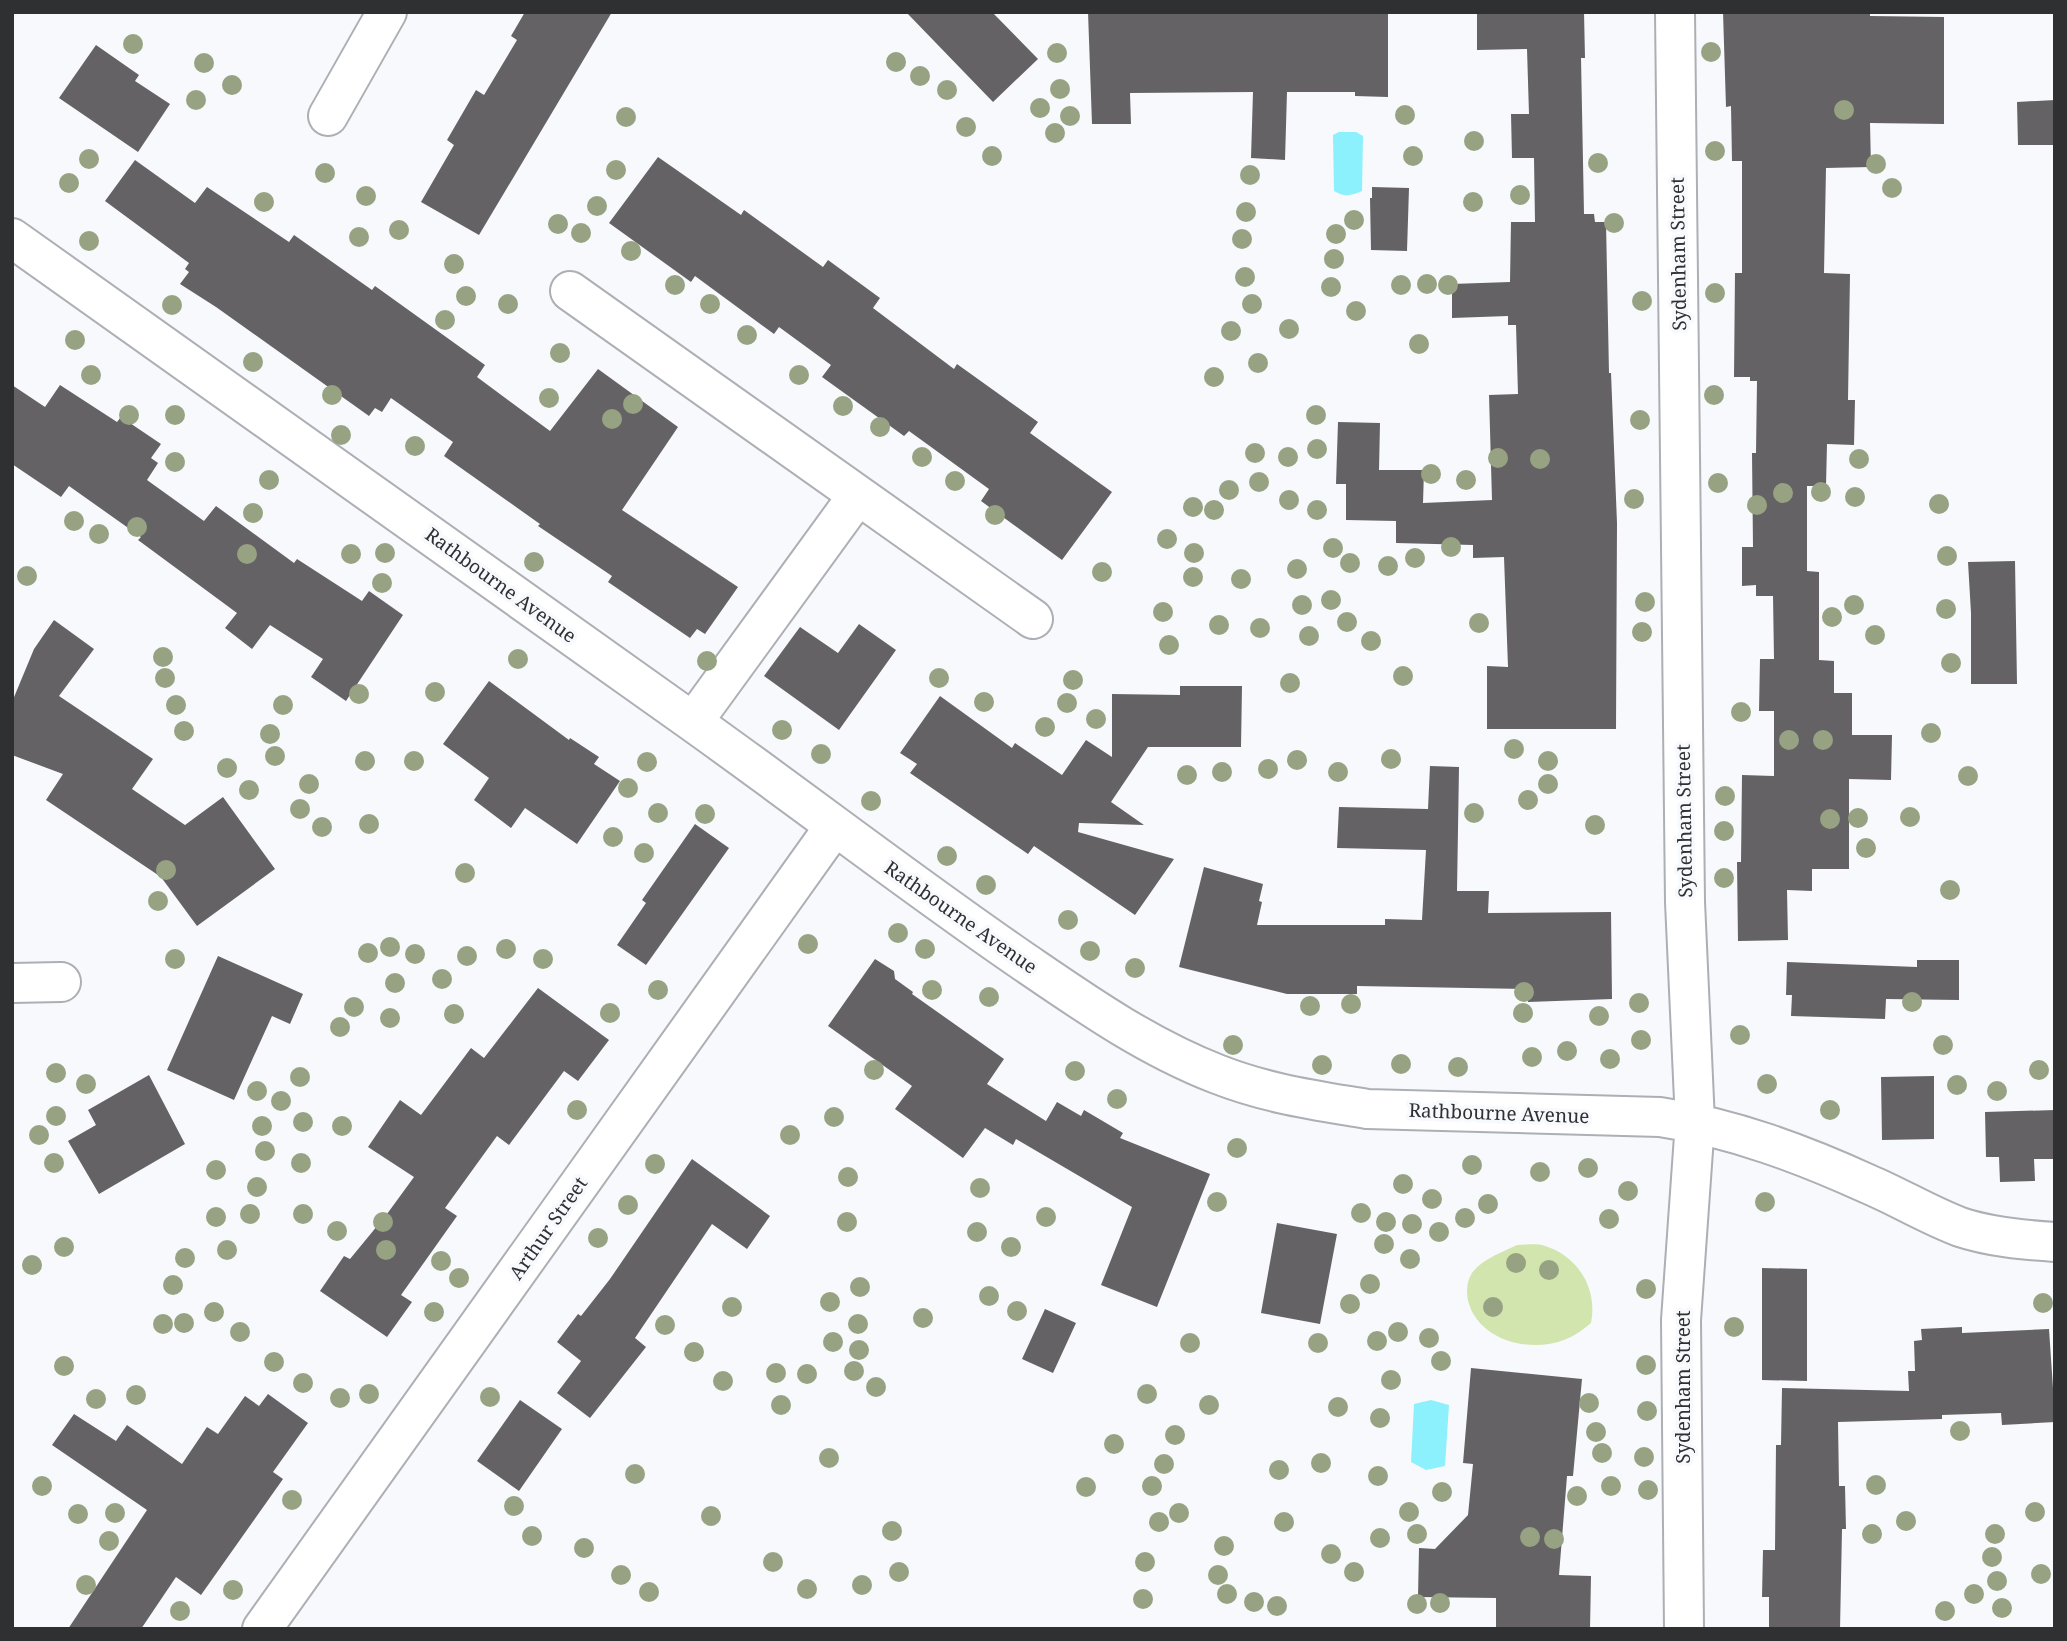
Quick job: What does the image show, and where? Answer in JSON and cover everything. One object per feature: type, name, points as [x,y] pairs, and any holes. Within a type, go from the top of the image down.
[{"type":"street","points":[[328,116],[387,12]]},
{"type":"street","name":"Sydenham Street","points":[[1675,12],[1685,902],[1695,1122],[1681,1320],[1684,1629]]},
{"type":"street","name":"Rathbourne Avenue","points":[[12,238],[693,722],[834,827],[1110,1020],[1150,1043],[1215,1074],[1281,1095],[1367,1109],[1660,1117],[1695,1122],[1810,1159],[1962,1227],[2020,1240],[2055,1242]]},
{"type":"street","points":[[570,292],[1033,619]]},
{"type":"street","points":[[693,722],[858,495]]},
{"type":"street","name":"Arthur Street","points":[[262,1629],[834,827]]},
{"type":"street","points":[[12,983],[61,982]]},
{"type":"green space","points":[[1517,1245],[1545,1246],[1567,1257],[1576,1266],[1588,1286],[1591,1323],[1564,1340],[1536,1345],[1508,1341],[1484,1327],[1469,1304],[1467,1288],[1470,1277],[1476,1268],[1487,1260]]},
{"type":"water","points":[[1339,132],[1356,132],[1363,136],[1362,191],[1351,195],[1334,191],[1333,135]]},
{"type":"water","points":[[1431,1400],[1449,1405],[1445,1466],[1426,1470],[1411,1462],[1414,1404]]},
{"type":"building","points":[[525,12],[612,12],[479,235],[421,202],[454,145],[447,140],[476,90],[484,95],[517,40],[511,36]]},
{"type":"building","points":[[906,12],[992,12],[1038,59],[993,102]]},
{"type":"building","points":[[1088,12],[1388,12],[1388,97],[1355,96],[1355,92],[1287,92],[1285,160],[1251,158],[1253,92],[1130,93],[1131,124],[1092,124]]},
{"type":"building","points":[[1477,12],[1584,12],[1585,58],[1581,58],[1584,214],[1594,214],[1595,222],[1606,222],[1609,373],[1617,523],[1616,729],[1487,729],[1487,666],[1508,667],[1504,557],[1473,558],[1473,545],[1396,543],[1396,521],[1346,520],[1346,484],[1336,484],[1338,422],[1380,423],[1379,470],[1424,470],[1423,503],[1492,500],[1489,395],[1518,394],[1516,325],[1508,325],[1508,316],[1452,318],[1452,284],[1510,282],[1511,222],[1535,222],[1534,158],[1512,158],[1511,114],[1529,114],[1527,49],[1477,50]]},
{"type":"building","points":[[1723,12],[1870,12],[1870,16],[1944,17],[1944,124],[1870,123],[1871,167],[1826,168],[1824,273],[1850,274],[1848,400],[1855,400],[1854,445],[1827,444],[1826,486],[1807,486],[1807,571],[1819,572],[1819,660],[1834,661],[1834,693],[1852,693],[1852,735],[1892,735],[1891,780],[1849,779],[1849,869],[1812,869],[1812,891],[1787,890],[1788,940],[1738,941],[1737,862],[1741,862],[1742,775],[1774,776],[1774,711],[1759,711],[1760,659],[1774,659],[1773,596],[1756,596],[1756,585],[1742,586],[1742,547],[1753,547],[1752,453],[1756,453],[1757,381],[1750,381],[1750,377],[1734,377],[1735,273],[1742,273],[1742,161],[1732,161],[1731,106],[1726,107]]},
{"type":"building","points":[[96,45],[139,75],[135,81],[170,104],[138,152],[59,98]]},
{"type":"building","points":[[2055,100],[2055,145],[2018,145],[2017,102]]},
{"type":"building","points":[[658,157],[741,215],[744,210],[823,267],[828,260],[880,298],[873,308],[954,369],[957,364],[1038,422],[1030,433],[1112,492],[1062,560],[981,501],[989,489],[909,431],[904,436],[822,377],[831,365],[779,327],[774,334],[695,276],[691,282],[609,223]]},
{"type":"building","points":[[135,160],[195,203],[207,187],[289,242],[294,235],[372,290],[375,286],[485,365],[477,377],[550,431],[598,369],[678,427],[622,510],[738,587],[705,634],[697,629],[690,638],[608,582],[612,576],[538,526],[540,524],[444,456],[453,442],[391,398],[382,412],[375,408],[369,416],[180,284],[189,272],[185,269],[189,263],[105,201]]},
{"type":"building","points":[[1372,187],[1409,188],[1407,251],[1371,250]]},
{"type":"building","points":[[12,385],[45,407],[60,385],[117,422],[121,417],[161,444],[151,458],[158,463],[147,480],[204,521],[216,506],[294,563],[297,559],[362,601],[369,591],[403,615],[346,701],[311,677],[323,659],[270,625],[252,649],[225,628],[237,613],[138,540],[141,537],[69,486],[61,497],[12,464]]},
{"type":"building","points":[[2015,561],[2017,684],[1971,684],[1968,562]]},
{"type":"building","points":[[54,620],[94,649],[59,696],[153,759],[132,789],[185,825],[223,797],[275,869],[197,926],[161,877],[46,800],[63,774],[12,755],[12,702],[34,649]]},
{"type":"building","points":[[859,624],[896,650],[839,730],[764,676],[800,627],[838,653]]},
{"type":"building","points":[[489,681],[569,740],[570,738],[599,757],[594,764],[620,781],[577,844],[525,808],[511,828],[474,800],[489,778],[443,744]]},
{"type":"building","points":[[1180,686],[1242,686],[1241,747],[1148,747],[1111,802],[1144,825],[1079,823],[1078,832],[1174,859],[1135,915],[1034,846],[1028,854],[910,773],[917,764],[900,753],[940,696],[1012,748],[1015,743],[1062,775],[1086,740],[1112,757],[1112,694],[1180,695]]},
{"type":"building","points":[[1430,766],[1459,767],[1457,891],[1489,891],[1488,913],[1611,912],[1612,999],[1528,1002],[1528,989],[1357,986],[1357,994],[1287,994],[1179,967],[1204,867],[1263,884],[1257,925],[1385,925],[1385,919],[1422,920],[1426,850],[1337,848],[1339,807],[1428,809]]},
{"type":"building","points":[[695,824],[729,848],[646,965],[617,945],[646,903],[642,900]]},
{"type":"building","points":[[218,956],[303,994],[290,1024],[272,1016],[234,1100],[167,1070]]},
{"type":"building","points":[[875,959],[894,971],[895,979],[913,992],[912,994],[1004,1059],[987,1084],[1046,1121],[1057,1102],[1081,1116],[1084,1110],[1123,1133],[1120,1138],[1210,1174],[1157,1307],[1101,1285],[1132,1207],[1016,1139],[1013,1145],[985,1128],[963,1158],[895,1109],[912,1086],[828,1026]]},
{"type":"building","points":[[1917,960],[1959,960],[1959,1000],[1886,999],[1885,1019],[1791,1016],[1792,995],[1786,995],[1787,962],[1917,967]]},
{"type":"building","points":[[538,988],[609,1040],[578,1081],[564,1071],[509,1145],[497,1136],[445,1208],[457,1216],[401,1295],[412,1302],[387,1337],[320,1291],[344,1256],[350,1259],[414,1177],[368,1147],[400,1100],[421,1115],[471,1048],[484,1058]]},
{"type":"building","points":[[149,1075],[185,1144],[99,1194],[68,1141],[96,1125],[88,1110]]},
{"type":"building","points":[[1934,1076],[1934,1139],[1882,1140],[1881,1077]]},
{"type":"building","points":[[2055,1110],[2055,1159],[2034,1159],[2035,1181],[2000,1182],[1999,1157],[1986,1157],[1985,1112]]},
{"type":"building","points":[[692,1159],[770,1216],[747,1249],[712,1224],[635,1338],[646,1347],[590,1418],[557,1393],[581,1361],[557,1342],[610,1279]]},
{"type":"building","points":[[1277,1223],[1337,1234],[1320,1324],[1261,1313]]},
{"type":"building","points":[[1762,1268],[1807,1269],[1807,1381],[1762,1380]]},
{"type":"building","points":[[1045,1309],[1076,1323],[1053,1373],[1022,1359]]},
{"type":"building","points":[[1962,1327],[1962,1333],[2049,1329],[2055,1388],[2055,1422],[2002,1425],[2001,1413],[1942,1415],[1942,1419],[1838,1422],[1839,1486],[1845,1486],[1846,1529],[1842,1529],[1840,1629],[1769,1629],[1769,1597],[1762,1597],[1763,1550],[1775,1550],[1776,1445],[1781,1445],[1782,1388],[1909,1391],[1908,1371],[1915,1371],[1914,1341],[1922,1340],[1921,1329]]},
{"type":"building","points":[[1471,1368],[1582,1379],[1573,1476],[1567,1476],[1559,1575],[1591,1576],[1590,1629],[1496,1629],[1496,1598],[1418,1597],[1419,1548],[1435,1549],[1468,1515],[1473,1464],[1463,1463]]},
{"type":"building","points":[[268,1394],[308,1423],[273,1472],[283,1479],[201,1595],[176,1577],[141,1629],[68,1629],[147,1510],[52,1445],[74,1414],[116,1441],[127,1425],[182,1464],[207,1427],[218,1434],[245,1396],[259,1406]]},
{"type":"building","points":[[520,1400],[562,1429],[519,1491],[477,1461]]}]
